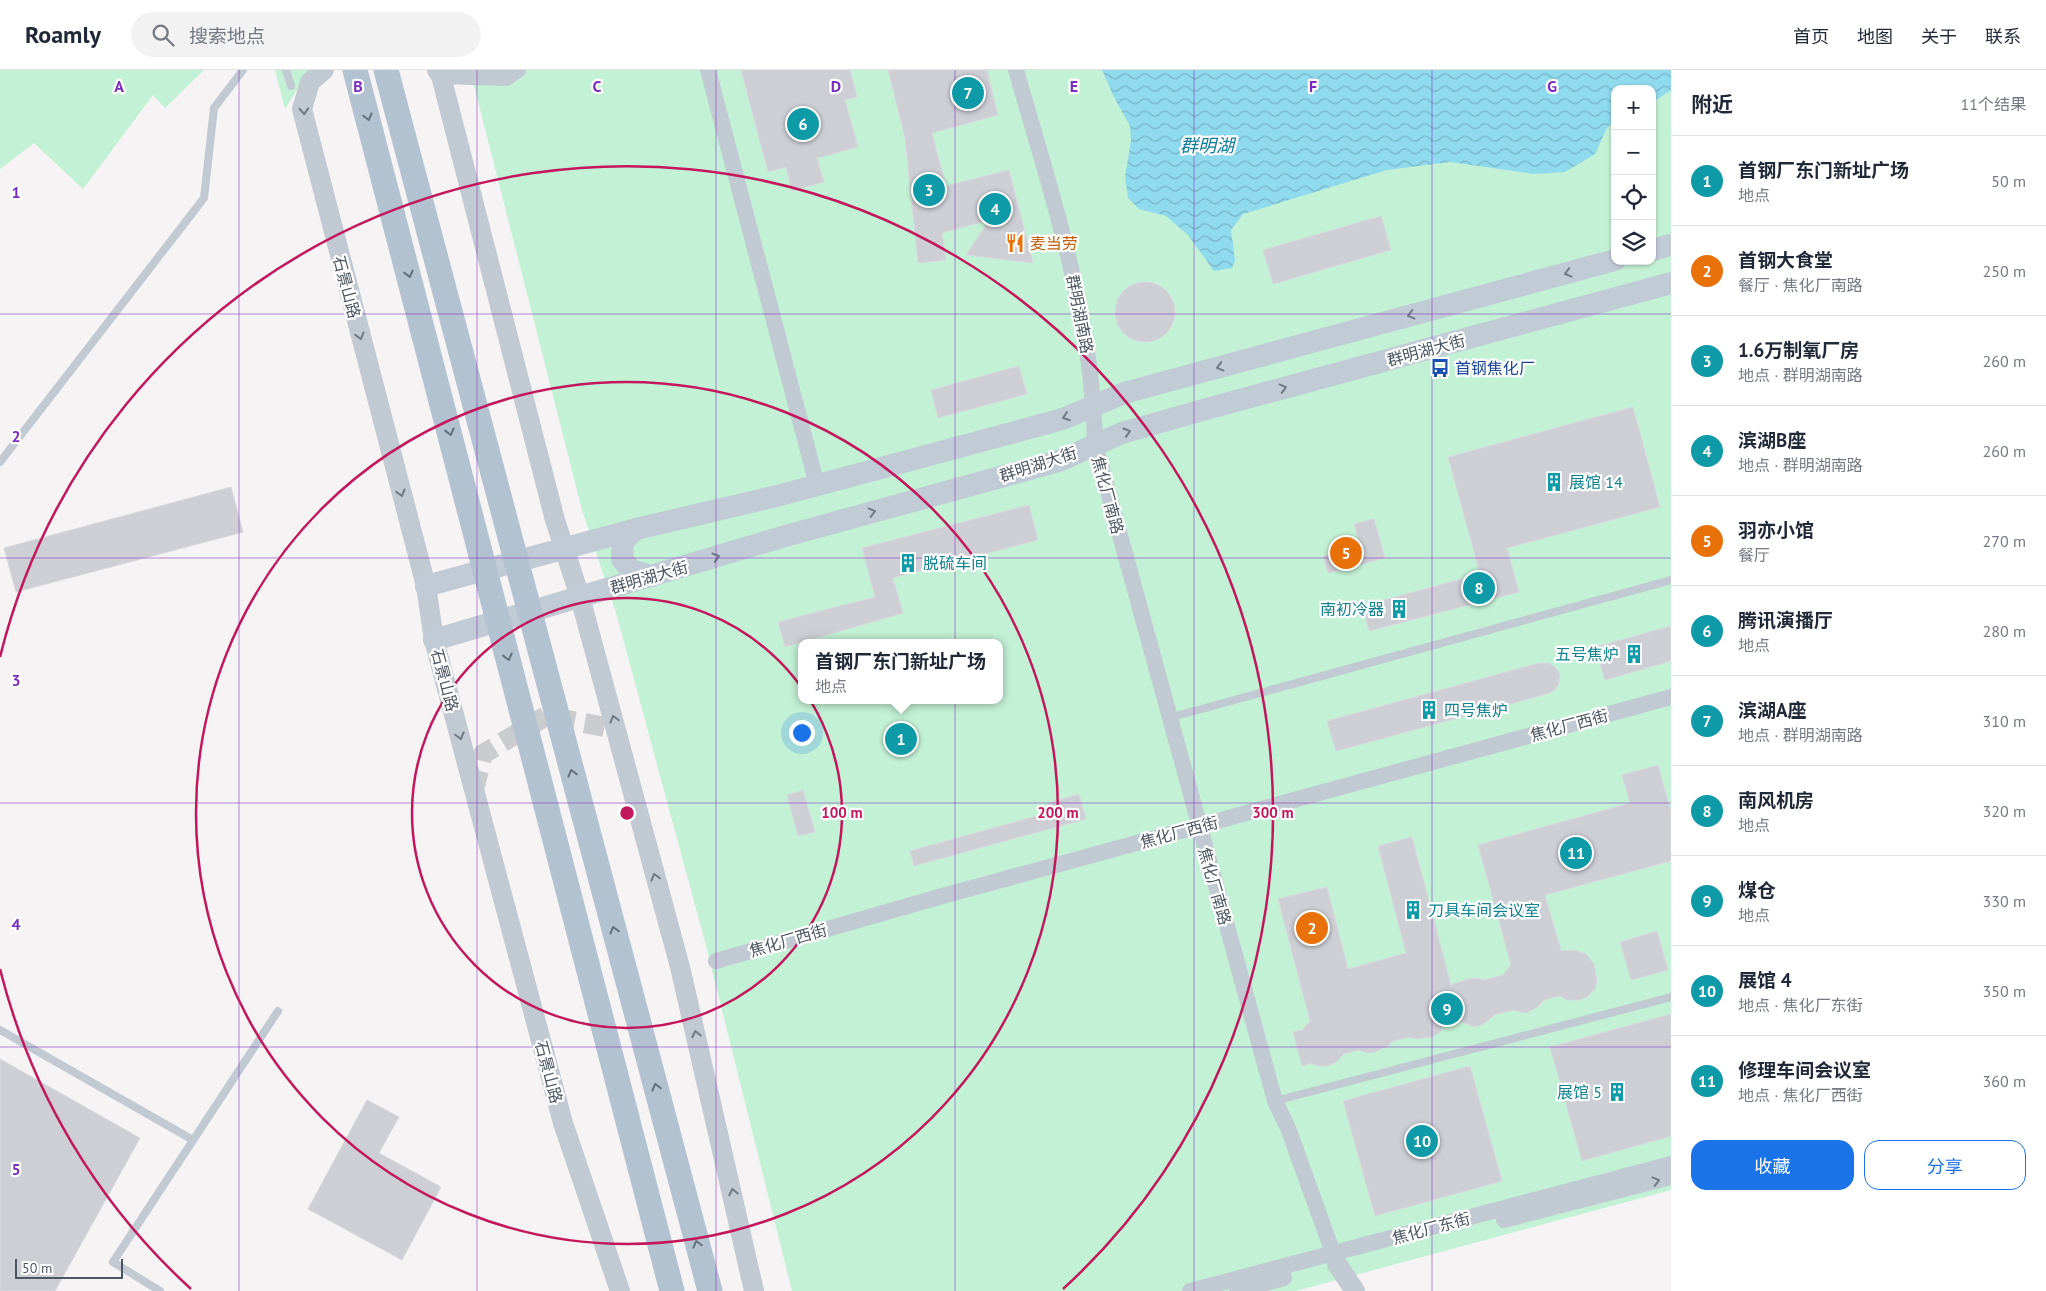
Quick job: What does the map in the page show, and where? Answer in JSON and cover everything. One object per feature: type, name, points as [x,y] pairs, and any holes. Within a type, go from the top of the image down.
[{"type":"main road","points":[[355,70],[672,1291]]},
{"type":"main road","points":[[386,70],[710,1291]]},
{"type":"main road","points":[[1656,249],[1671,244]]},
{"type":"main road","points":[[426,586],[636,529],[816,485],[1063,419],[1124,393],[1611,261]]},
{"type":"main road","name":"群明湖大街","points":[[434,640],[789,534],[1058,461],[1122,433],[1671,283]]},
{"type":"main road","points":[[636,529],[623,542],[622,559],[632,570],[651,576]]},
{"type":"street","name":"石景山路","points":[[324,70],[310,82],[302,109],[426,586],[434,640],[563,1123],[620,1291]]},
{"type":"street","points":[[518,70],[506,78],[439,73],[554,520],[580,597],[680,966],[754,1291]]},
{"type":"street","points":[[708,70],[816,485]]},
{"type":"street","name":"群明湖南路","points":[[1016,70],[1068,254],[1092,376],[1095,444]]},
{"type":"street","name":"焦化厂南路","points":[[1095,444],[1198,827],[1275,1101],[1288,1128],[1335,1259]]},
{"type":"street","name":"焦化厂西街","points":[[716,960],[939,897],[1671,697]]},
{"type":"street","name":"焦化厂东街","points":[[1237,1291],[1335,1259],[1671,1164]]},
{"type":"street","name":"焦化厂东街","points":[[1190,1291],[1335,1259],[1671,1177]]},
{"type":"street","points":[[1335,1259],[1355,1291]]},
{"type":"lane","points":[[0,462],[204,198],[214,108],[243,70]]},
{"type":"lane","points":[[286,70],[291,86]]},
{"type":"lane","points":[[1169,718],[1671,580]]},
{"type":"lane","points":[[1275,1101],[1671,997]]},
{"type":"lane","points":[[160,1291],[113,1262],[278,1011]]},
{"type":"lane","points":[[0,1030],[193,1140]]},
{"type":"green space","points":[[0,70],[204,70],[165,108],[153,95],[83,189],[34,143],[0,169]]},
{"type":"green space","points":[[275,70],[309,70],[285,109]]},
{"type":"green space","points":[[470,70],[1671,70],[1671,1190],[1296,1291],[792,1291],[705,942],[616,613],[582,510]]},
{"type":"water","name":"群明湖","points":[[1102,70],[1671,70],[1671,90],[1656,100],[1656,85],[1611,85],[1611,124],[1607,128],[1595,154],[1565,172],[1534,174],[1450,162],[1387,170],[1243,214],[1231,230],[1235,260],[1232,268],[1214,271],[1188,235],[1166,216],[1139,209],[1128,198],[1125,177],[1131,140],[1130,126]]},
{"type":"building","points":[[741,70],[850,70],[857,97],[845,100],[858,147],[817,158],[824,182],[792,191],[786,167],[768,172]]},
{"type":"building","points":[[888,70],[987,70],[998,115],[932,133],[946,186],[1009,170],[1033,263],[966,255],[989,220],[942,233],[946,260],[918,263],[905,138]]},
{"type":"building","points":[[1381,216],[1391,250],[1273,284],[1263,250]]},
{"type":"building","points":[[1145,282],[1162,287],[1170,295],[1175,312],[1170,329],[1162,337],[1145,342],[1128,337],[1120,329],[1115,312],[1120,295],[1128,287]]},
{"type":"building","points":[[1019,366],[1027,394],[938,418],[931,390]]},
{"type":"building","name":"展馆 14","points":[[1633,407],[1660,507],[1507,548],[1519,592],[1369,631],[1362,606],[1480,574],[1448,457]]},
{"type":"building","points":[[231,487],[243,532],[16,592],[4,548]]},
{"type":"building","name":"脱硫车间","points":[[1029,505],[1038,540],[893,578],[903,613],[813,639],[798,639],[798,643],[785,647],[778,622],[875,597],[862,548]]},
{"type":"building","points":[[1374,519],[1385,558],[1328,573],[1323,556],[1360,546],[1354,524]]},
{"type":"building","name":"五号焦炉","points":[[1671,626],[1671,661],[1605,680],[1595,647]]},
{"type":"building","name":"四号焦炉","points":[[1539,663],[1549,663],[1560,674],[1559,683],[1555,690],[1547,694],[1336,751],[1327,721]]},
{"type":"building","points":[[1658,765],[1671,812],[1671,861],[1545,895],[1561,951],[1574,950],[1586,954],[1594,964],[1597,981],[1595,989],[1587,997],[1579,1000],[1567,1000],[1560,996],[1544,1000],[1538,1007],[1526,1013],[1512,1010],[1494,1015],[1484,1024],[1474,1027],[1462,1022],[1443,1027],[1439,1033],[1432,1037],[1417,1039],[1410,1037],[1393,1041],[1388,1046],[1375,1052],[1367,1053],[1359,1050],[1344,1054],[1335,1063],[1326,1066],[1318,1066],[1311,1063],[1302,1066],[1293,1032],[1302,1030],[1310,1021],[1278,899],[1327,887],[1348,969],[1406,953],[1378,846],[1412,837],[1451,985],[1468,979],[1484,980],[1503,975],[1511,965],[1478,845],[1630,803],[1622,775]]},
{"type":"building","points":[[803,790],[815,832],[798,836],[787,795]]},
{"type":"building","points":[[1079,794],[1086,819],[914,866],[910,851],[1051,812],[1048,803]]},
{"type":"building","points":[[1657,931],[1668,970],[1631,980],[1620,942]]},
{"type":"building","name":"展馆 5","points":[[1671,1014],[1671,1136],[1582,1161],[1550,1047]]},
{"type":"building","points":[[0,1059],[140,1138],[55,1291],[0,1291]]},
{"type":"building","points":[[1470,1066],[1502,1181],[1375,1216],[1343,1101]]},
{"type":"building","points":[[367,1100],[399,1117],[379,1153],[441,1187],[402,1260],[308,1209]]},
{"type":"tunnel","points":[[474,790],[483,754],[546,716],[616,729]]},
{"type":"place","name":"滨湖A座","points":[[968,93]]},
{"type":"place","name":"腾讯演播厅","points":[[803,124]]},
{"type":"place","name":"1.6万制氧厂房","points":[[929,190]]},
{"type":"place","name":"滨湖B座","points":[[995,209]]},
{"type":"place","name":"麦当劳","points":[[1015,243]]},
{"type":"place","name":"首钢焦化厂","points":[[1440,368]]},
{"type":"place","name":"展馆 14","points":[[1554,482]]},
{"type":"place","name":"羽亦小馆","points":[[1346,553]]},
{"type":"place","name":"脱硫车间","points":[[908,563]]},
{"type":"place","name":"南风机房","points":[[1479,588]]},
{"type":"place","name":"南初冷器","points":[[1399,609]]},
{"type":"place","name":"五号焦炉","points":[[1634,654]]},
{"type":"place","name":"四号焦炉","points":[[1429,710]]},
{"type":"place","name":"首钢厂东门新址广场","points":[[901,739]]},
{"type":"place","name":"修理车间会议室","points":[[1576,853]]},
{"type":"place","name":"刀具车间会议室","points":[[1413,910]]},
{"type":"place","name":"首钢大食堂","points":[[1312,928]]},
{"type":"place","name":"煤仓","points":[[1447,1009]]},
{"type":"place","name":"展馆 5","points":[[1617,1092]]},
{"type":"place","name":"展馆 4","points":[[1422,1141]]}]
